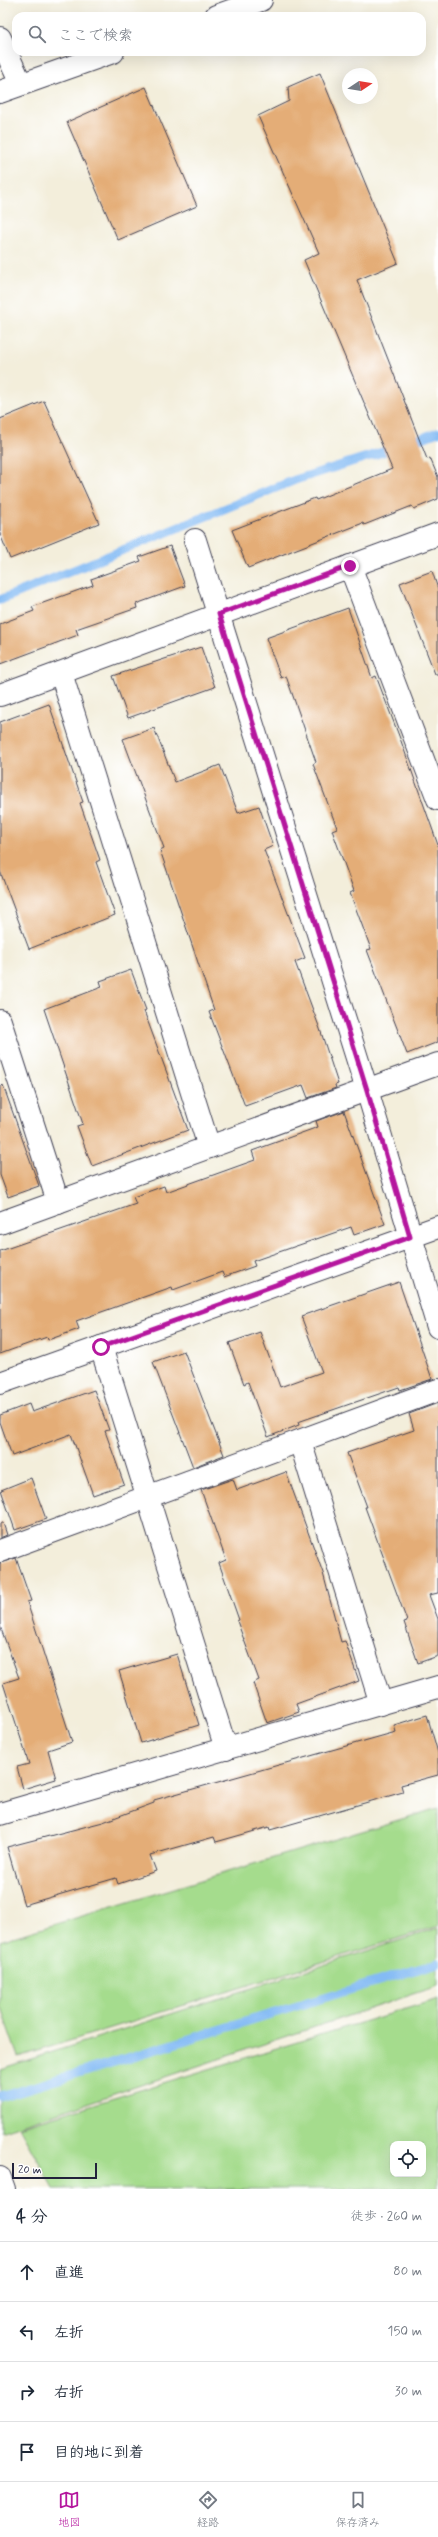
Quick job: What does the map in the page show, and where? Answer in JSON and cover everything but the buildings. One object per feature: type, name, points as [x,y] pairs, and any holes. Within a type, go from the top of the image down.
[{"type":"street","points":[[227,12],[261,0]]},
{"type":"street","points":[[0,38],[21,84]]},
{"type":"street","points":[[0,92],[102,56]]},
{"type":"street","points":[[0,695],[438,534]]},
{"type":"street","points":[[195,540],[367,1090],[438,1327]]},
{"type":"street","points":[[350,566],[438,799]]},
{"type":"street","points":[[60,673],[209,1147]]},
{"type":"street","points":[[0,1021],[58,1202]]},
{"type":"street","points":[[0,1223],[438,1064]]},
{"type":"street","points":[[0,1383],[438,1227]]},
{"type":"street","points":[[101,1347],[226,1749]]},
{"type":"street","points":[[0,1551],[438,1390]]},
{"type":"street","points":[[300,1440],[381,1704]]},
{"type":"street","points":[[0,1814],[438,1687]]},
{"type":"street","points":[[0,2178],[4,2189]]},
{"type":"green space","points":[[438,1808],[438,1926],[18,2057],[0,2006],[0,1941]]},
{"type":"green space","points":[[438,1928],[438,1986],[0,2132],[0,2069]]},
{"type":"green space","points":[[438,1999],[438,2189],[54,2189],[19,2127]]},
{"type":"waterway","points":[[409,443],[438,432]]},
{"type":"waterway","points":[[0,600],[295,480],[395,448]]},
{"type":"waterway","points":[[0,2097],[438,1963]]},
{"type":"route","points":[[101,1347],[410,1237],[367,1090],[219,614],[350,566]]}]
